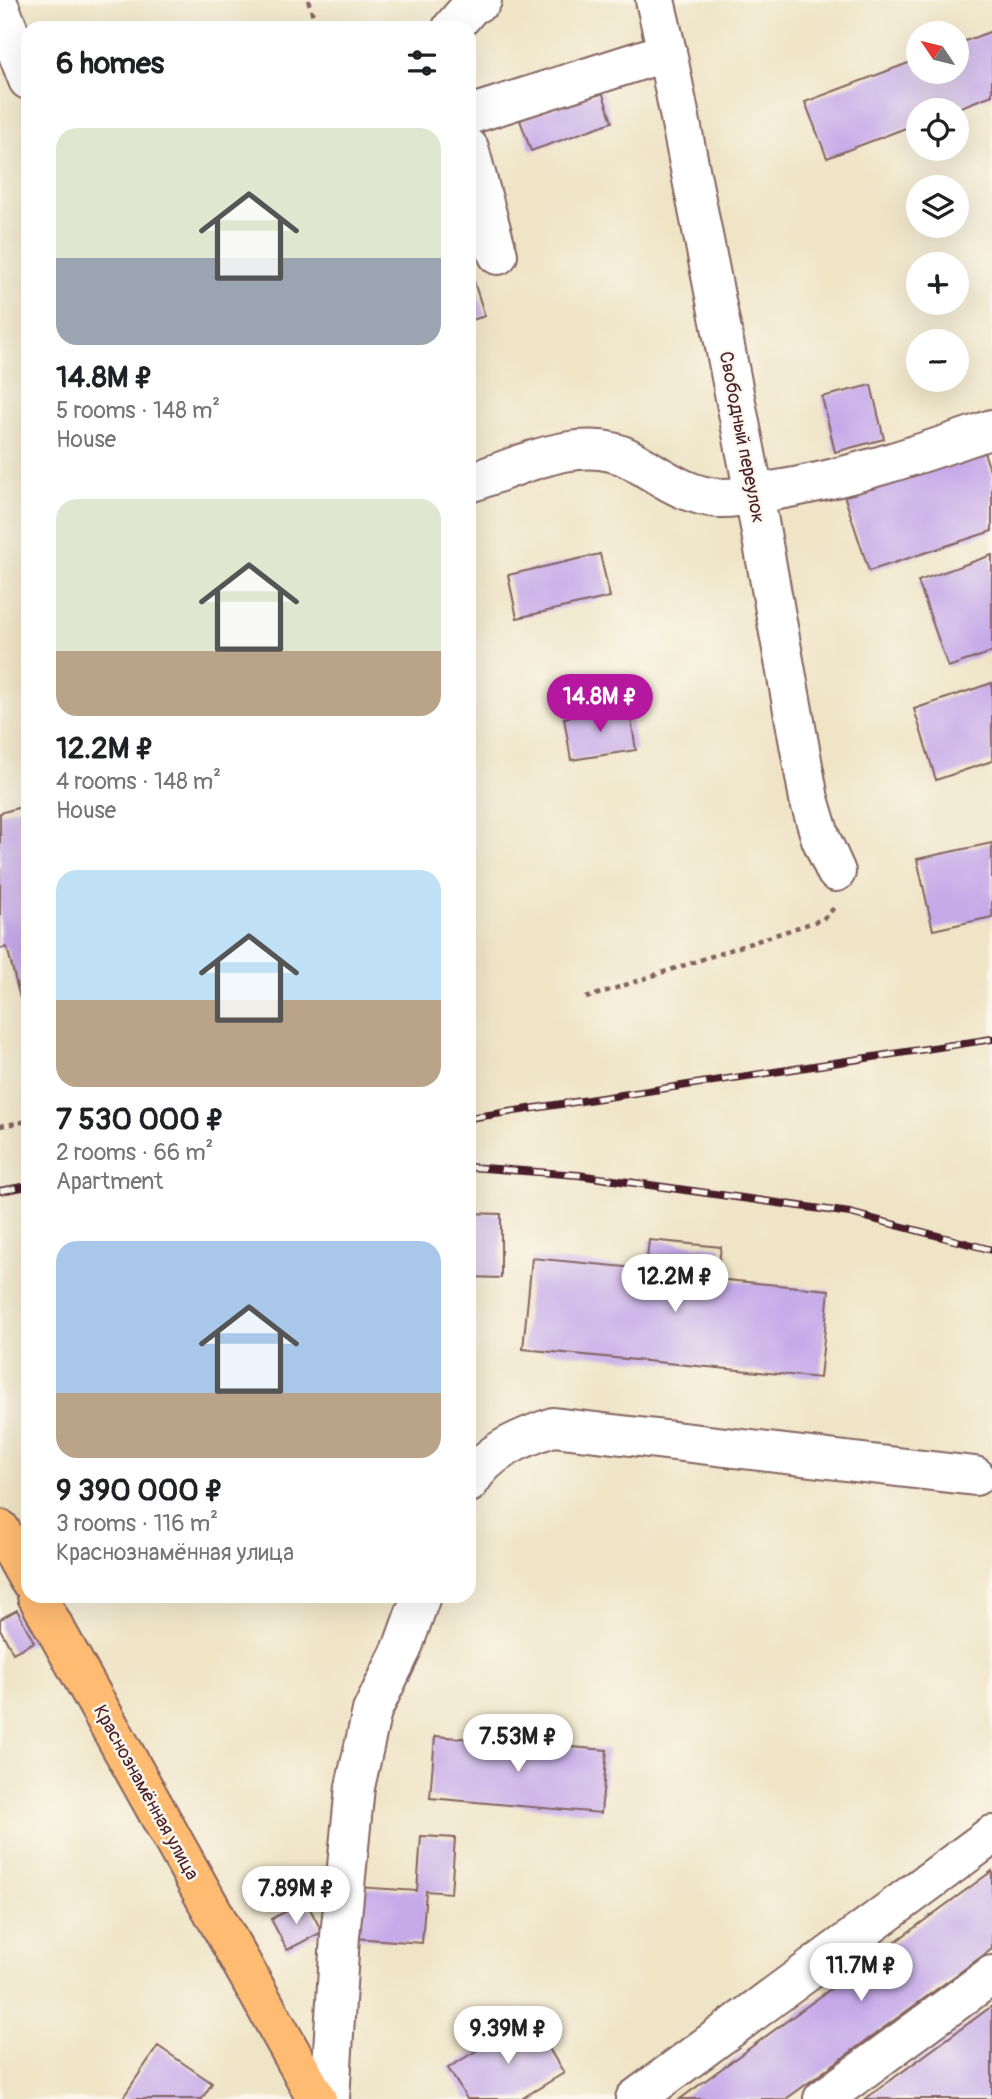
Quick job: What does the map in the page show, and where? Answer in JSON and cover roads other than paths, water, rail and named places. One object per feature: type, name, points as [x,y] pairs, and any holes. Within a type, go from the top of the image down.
[{"type":"main road","points":[[0,1529],[21,1566]]},
{"type":"main road","name":"Краснознамённая улица","points":[[41,1603],[317,2099]]},
{"type":"lane","points":[[458,21],[471,6],[482,0]]},
{"type":"lane","name":"Свободный переулок","points":[[655,0],[754,494],[809,799],[821,839],[836,872]]},
{"type":"lane","points":[[0,8],[21,62]]},
{"type":"lane","points":[[476,113],[667,51]]},
{"type":"lane","points":[[476,174],[498,254]]},
{"type":"lane","points":[[476,481],[568,450],[594,449],[611,451],[630,459],[676,487],[720,498],[803,486],[911,457],[992,429]]},
{"type":"lane","points":[[476,1473],[500,1450],[526,1436],[553,1427],[975,1476]]},
{"type":"lane","points":[[330,2099],[340,1936],[355,1787],[372,1711],[402,1649],[418,1603]]},
{"type":"lane","points":[[635,2099],[992,1835]]},
{"type":"lane","points":[[823,2099],[992,1975]]},
{"type":"railway","points":[[476,1117],[992,1039]]},
{"type":"railway","points":[[476,1168],[578,1175],[850,1213],[992,1250]]},
{"type":"railway","points":[[0,1191],[21,1187]]}]
